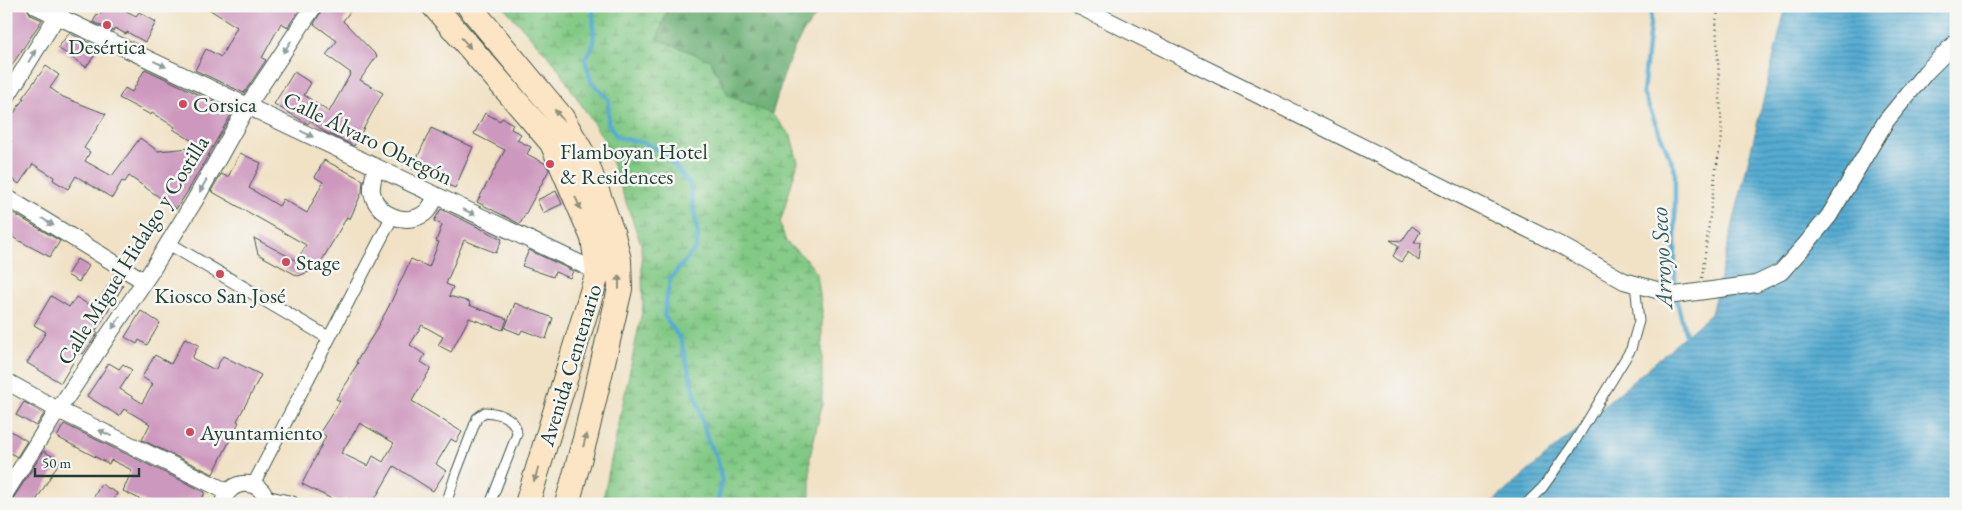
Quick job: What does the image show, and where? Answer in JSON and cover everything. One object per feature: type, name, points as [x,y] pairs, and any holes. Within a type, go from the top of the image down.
[{"type":"main road","name":"Avenida Centenario","points":[[434,6],[552,143],[593,238],[598,272],[528,504]]},
{"type":"main road","name":"Avenida Centenario","points":[[469,6],[562,118],[573,134],[584,156],[613,235],[619,260],[620,289],[585,439],[566,504]]},
{"type":"street","name":"Calle Álvaro Obregón","points":[[36,6],[59,11],[376,168],[598,272]]},
{"type":"street","name":"Calle Miguel Hidalgo y Costilla","points":[[6,492],[144,281],[195,200],[248,105],[314,6]]},
{"type":"street","points":[[1079,6],[1562,246],[1624,281],[1675,295],[1756,284],[1781,272],[1829,216],[1886,121],[1926,72],[1956,42]]},
{"type":"street","points":[[6,98],[59,11]]},
{"type":"street","points":[[376,168],[372,191],[376,202],[383,211],[392,217],[404,220],[415,218],[425,213],[436,196]]},
{"type":"street","points":[[6,197],[144,281]]},
{"type":"street","points":[[253,485],[392,217]]},
{"type":"street","points":[[168,243],[329,338]]},
{"type":"street","points":[[6,381],[226,498],[240,484],[253,485],[262,490],[267,501],[291,504]]},
{"type":"lane","points":[[1526,504],[1543,487],[1574,443],[1631,348],[1639,321],[1635,284]]},
{"type":"lane","points":[[446,504],[477,418],[485,412],[497,413],[506,417],[516,428],[517,434],[490,504]]},
{"type":"path","points":[[1701,291],[1716,169],[1722,137],[1716,21],[1719,6]]},
{"type":"green space","points":[[503,6],[669,6],[657,39],[710,60],[728,95],[772,114],[791,136],[798,162],[780,223],[786,242],[805,258],[817,273],[822,310],[822,405],[810,456],[810,504],[602,504],[643,307],[641,244],[603,138],[555,64]]},
{"type":"green space","points":[[669,6],[826,6],[814,18],[797,43],[772,114],[728,95],[710,60],[657,39]]},
{"type":"water","points":[[1786,6],[1956,6],[1956,504],[1490,504],[1711,314]]},
{"type":"building","points":[[6,6],[26,6],[31,15],[42,20],[6,74]]},
{"type":"building","points":[[105,6],[117,6],[136,16],[139,12],[156,22],[145,42],[127,32],[126,34],[115,28],[113,31],[93,22],[97,14],[100,15]]},
{"type":"building","points":[[204,6],[302,6],[288,27],[281,23],[262,58],[266,60],[244,93],[195,70],[206,49],[221,57],[237,27]]},
{"type":"building","points":[[324,6],[354,6],[343,21],[377,56],[360,80],[383,93],[354,146],[323,131],[311,120],[308,124],[274,104],[294,72],[311,83],[304,95],[329,112],[351,73],[326,55],[337,41],[314,24]]},
{"type":"building","points":[[69,33],[100,48],[86,67],[58,48]]},
{"type":"building","points":[[46,66],[59,75],[50,88],[63,97],[106,114],[84,148],[90,152],[85,161],[112,176],[140,138],[158,151],[202,147],[152,113],[151,115],[119,98],[125,88],[132,92],[145,69],[233,111],[176,209],[129,176],[125,182],[122,181],[112,198],[76,176],[68,189],[53,180],[54,177],[33,164],[19,184],[6,174],[6,149],[12,141],[6,137],[6,125],[24,98],[22,98]]},
{"type":"building","points":[[485,113],[500,121],[502,118],[513,124],[511,129],[521,134],[517,140],[531,147],[527,154],[546,164],[549,170],[520,224],[477,202],[505,150],[474,134]]},
{"type":"building","points":[[431,128],[473,147],[455,188],[412,169]]},
{"type":"building","points":[[240,153],[261,163],[249,188],[279,206],[283,199],[307,213],[323,182],[315,177],[324,160],[363,180],[362,192],[350,219],[347,217],[317,269],[298,276],[258,254],[254,238],[297,261],[306,245],[211,191],[221,174],[228,177]]},
{"type":"building","points":[[556,191],[562,204],[543,213],[537,200]]},
{"type":"building","points":[[6,209],[60,241],[50,257],[12,237],[13,235],[6,231]]},
{"type":"building","points":[[441,209],[502,239],[496,253],[464,240],[446,284],[453,287],[449,296],[470,302],[469,305],[507,319],[503,330],[469,318],[451,352],[438,345],[443,337],[422,325],[410,345],[425,355],[421,362],[431,368],[412,401],[462,432],[456,442],[451,439],[436,464],[446,471],[433,491],[394,466],[372,504],[357,504],[344,499],[342,504],[302,484],[326,436],[320,432],[340,401],[336,399],[380,324],[411,259],[429,267],[439,242],[436,241],[442,225],[434,221]],"holes":[[[360,423],[394,443],[383,462],[373,456],[368,466],[341,453]]]},
{"type":"building","points":[[1412,226],[1420,232],[1414,243],[1421,243],[1419,261],[1408,252],[1401,262],[1393,256],[1399,246],[1390,240],[1402,241]]},
{"type":"building","points":[[529,250],[573,271],[570,278],[555,272],[553,277],[522,266]]},
{"type":"building","points":[[77,259],[89,266],[79,282],[67,275]]},
{"type":"building","points":[[112,279],[123,286],[95,332],[98,333],[83,354],[79,352],[61,383],[27,363],[46,332],[34,325],[51,296],[69,307],[76,297],[94,308]]},
{"type":"building","points":[[515,303],[553,318],[546,339],[522,330],[520,334],[505,328]]},
{"type":"building","points":[[141,311],[160,323],[147,345],[139,340],[137,344],[125,337]]},
{"type":"building","points":[[185,338],[199,345],[192,358],[215,370],[223,356],[261,375],[237,421],[239,422],[213,474],[142,440],[150,424],[124,409],[119,416],[87,396],[109,363],[119,369],[123,364],[132,370],[120,389],[142,403],[153,384],[142,377],[155,355],[171,364]]},
{"type":"building","points":[[24,402],[44,414],[36,426],[16,415]]},
{"type":"building","points":[[64,424],[205,492],[200,504],[150,504],[123,491],[132,470],[111,460],[109,464],[57,437]]},
{"type":"building","points":[[6,428],[27,441],[17,457],[6,450]]},
{"type":"building","points":[[44,451],[60,461],[34,504],[8,504],[14,497]]},
{"type":"building","points":[[101,484],[117,493],[112,504],[90,504]]},
{"type":"waterway","points":[[593,6],[594,44],[585,59],[591,81],[609,100],[608,123],[617,137],[645,143],[659,151],[676,167],[690,185],[698,236],[696,248],[670,279],[664,315],[680,339],[708,441],[717,458],[722,482],[717,504]]},
{"type":"waterway","name":"Arroyo Seco","points":[[1652,6],[1643,93],[1675,170],[1675,291]]},
{"type":"waterway","name":"Arroyo Seco","points":[[1676,298],[1687,339]]},
{"type":"place","name":"Desértica","points":[[107,25]]},
{"type":"place","name":"Corsica","points":[[183,104]]},
{"type":"place","name":"Flamboyan Hotel & Residences","points":[[550,164]]},
{"type":"place","name":"Stage","points":[[286,262]]},
{"type":"place","name":"Kiosco San José","points":[[220,274]]},
{"type":"place","name":"Ayuntamiento","points":[[190,432]]}]
